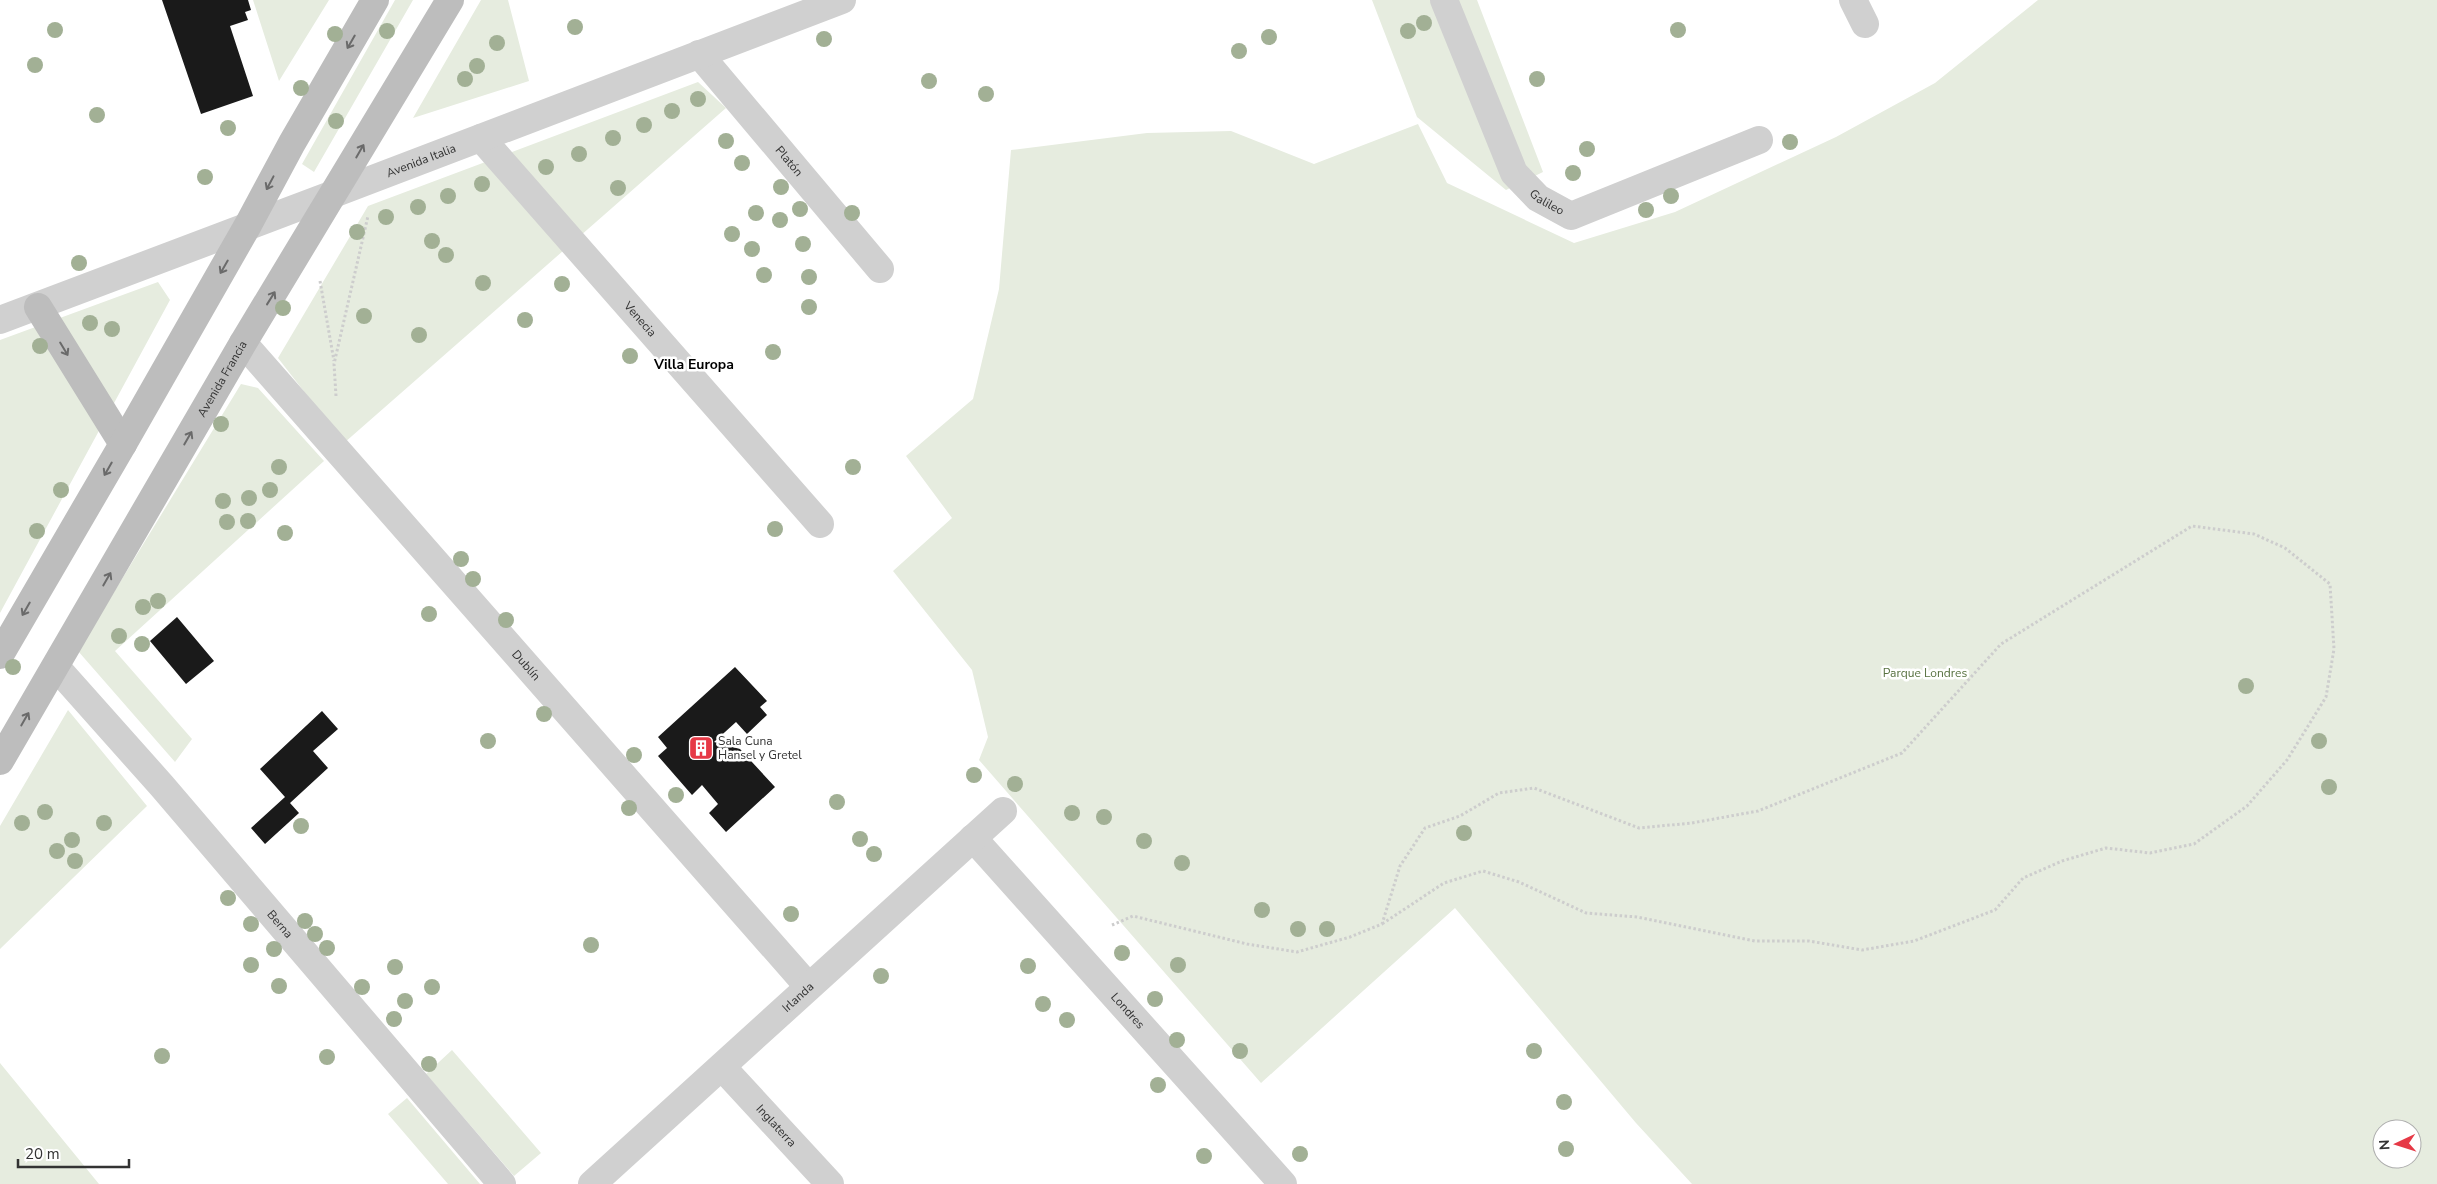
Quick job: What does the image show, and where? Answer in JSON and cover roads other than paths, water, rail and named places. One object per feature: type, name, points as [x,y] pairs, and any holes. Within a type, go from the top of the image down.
[{"type":"main road","points":[[0,655],[123,444],[248,225],[292,143],[375,0]]},
{"type":"main road","name":"Avenida Francia","points":[[0,761],[243,344],[336,193],[450,0]]},
{"type":"main road","points":[[38,307],[123,444]]},
{"type":"street","name":"Avenida Italia","points":[[0,320],[842,0]]},
{"type":"street","name":"Galileo","points":[[1444,0],[1514,173],[1538,198],[1571,216],[1759,140]]},
{"type":"street","name":"Platón","points":[[699,54],[880,269]]},
{"type":"street","name":"Venecia","points":[[481,138],[820,524]]},
{"type":"street","name":"Dublín","points":[[243,344],[808,986]]},
{"type":"street","name":"Berna","points":[[56,667],[168,794],[502,1184]]},
{"type":"street","name":"Irlanda","points":[[592,1184],[1003,811]]},
{"type":"street","name":"Londres","points":[[973,838],[1283,1184]]},
{"type":"street","name":"Inglaterra","points":[[722,1066],[830,1184]]},
{"type":"place","name":"Sala Cuna Hansel y Gretel","points":[[701,748]]},
{"type":"district","name":"Villa Europa","points":[[694,364]]},
{"type":"park label","name":"Parque Londres","points":[[1925,673]]}]
